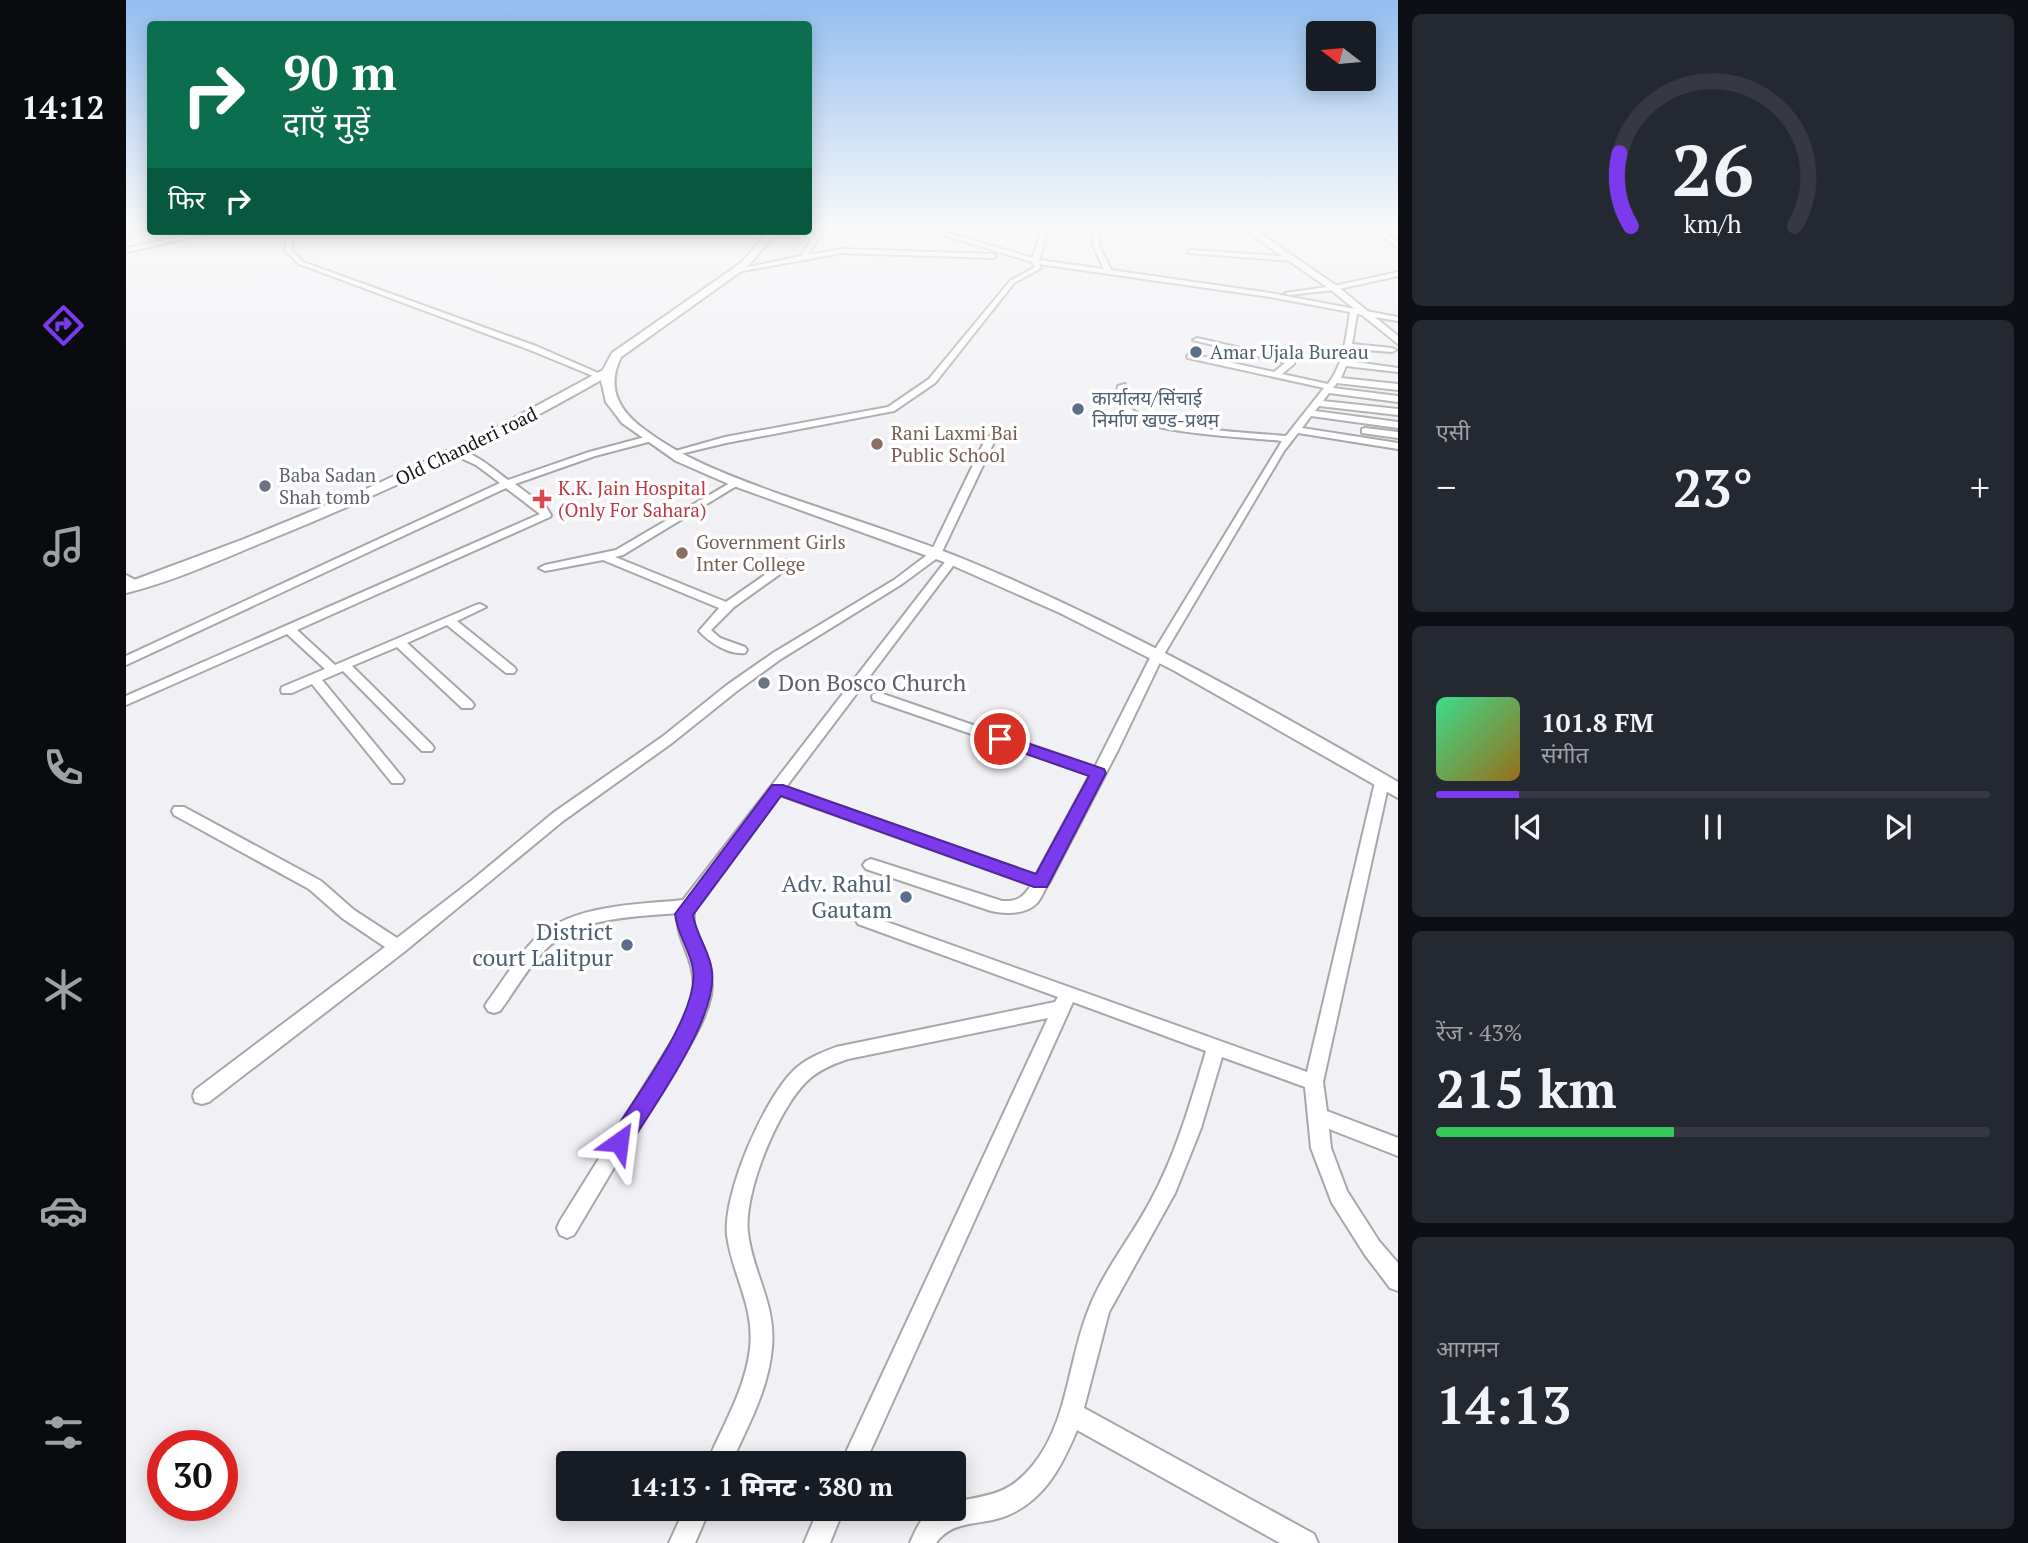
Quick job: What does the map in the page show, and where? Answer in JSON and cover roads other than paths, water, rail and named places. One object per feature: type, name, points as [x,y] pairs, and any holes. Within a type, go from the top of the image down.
[{"type":"street","points":[[402,300],[604,375]]},
{"type":"street","points":[[694,300],[616,355],[604,375],[613,403],[627,422],[649,439],[735,483],[944,557],[1033,595],[1157,656],[1390,787],[1314,1082],[1315,1116],[1321,1148],[1339,1196],[1372,1248],[1398,1280]]},
{"type":"street","points":[[670,451],[866,416],[891,409],[932,382],[998,300]]},
{"type":"street","points":[[1298,300],[1398,318]]},
{"type":"street","points":[[1349,300],[1398,341]]},
{"type":"street","points":[[1361,311],[1398,335]]},
{"type":"street","points":[[871,865],[1008,909],[1031,899],[1157,656],[1288,439],[1339,371],[1361,311]]},
{"type":"street","points":[[1197,340],[1291,362],[1276,375]]},
{"type":"street","points":[[1339,371],[1380,349],[1392,350]]},
{"type":"street","points":[[1380,349],[1395,375]]},
{"type":"street","points":[[1191,356],[1276,375],[1339,371],[1395,375]]},
{"type":"street","points":[[1339,371],[1395,375]]},
{"type":"street","points":[[1339,371],[1398,399]]},
{"type":"street","name":"Old Chanderi road","points":[[129,583],[240,545],[455,452],[604,375]]},
{"type":"street","points":[[1122,386],[1121,404],[1137,418],[1288,439]]},
{"type":"street","points":[[1317,403],[1398,412]]},
{"type":"street","points":[[1302,422],[1398,425]]},
{"type":"street","points":[[1302,422],[1398,435]]},
{"type":"street","points":[[1302,422],[1398,446]]},
{"type":"street","points":[[567,1228],[685,1035],[703,995],[703,968],[684,922],[688,906],[778,789],[944,557],[991,438]]},
{"type":"street","points":[[126,662],[506,484],[593,454],[649,439]]},
{"type":"street","points":[[126,701],[545,515],[542,509],[479,463],[455,452]]},
{"type":"street","points":[[545,568],[606,557],[635,546],[735,483]]},
{"type":"street","points":[[606,557],[727,607]]},
{"type":"street","points":[[202,1096],[398,947],[558,817],[667,740],[732,688],[777,656],[944,557]]},
{"type":"street","points":[[741,650],[716,641],[705,631],[712,620],[727,607],[790,562]]},
{"type":"street","points":[[287,690],[480,607]]},
{"type":"street","points":[[448,621],[510,670]]},
{"type":"street","points":[[290,630],[339,667],[427,748]]},
{"type":"street","points":[[399,642],[467,705]]},
{"type":"street","points":[[314,678],[397,780]]},
{"type":"street","points":[[878,697],[1098,773]]},
{"type":"street","points":[[778,789],[1041,883]]},
{"type":"street","points":[[179,811],[315,885],[348,914],[398,947]]},
{"type":"street","points":[[494,1006],[532,955],[555,933],[580,922],[628,912],[688,906]]},
{"type":"street","points":[[864,920],[1064,1001],[1216,1047],[1314,1082]]},
{"type":"street","points":[[724,1451],[753,1388],[760,1364],[762,1332],[759,1306],[741,1254],[737,1226],[739,1196],[759,1146],[788,1090],[812,1066],[850,1051],[996,1020],[1064,1001]]},
{"type":"street","points":[[858,1451],[1064,1001]]},
{"type":"street","points":[[923,1543],[935,1523],[950,1514],[1000,1506],[1026,1491],[1046,1467],[1072,1414],[1098,1311],[1159,1205],[1190,1133],[1216,1047]]},
{"type":"street","points":[[1315,1116],[1398,1147]]},
{"type":"street","points":[[1072,1414],[1305,1543]]},
{"type":"street","points":[[682,1543],[692,1521]]},
{"type":"street","points":[[817,1543],[826,1521]]},
{"type":"place","name":"Amar Ujala Bureau","points":[[1196,352]]},
{"type":"place","name":"कार्यालय/सिंचाई निर्माण खण्ड-प्रथम","points":[[1078,409]]},
{"type":"place","name":"Rani Laxmi Bai Public School","points":[[877,444]]},
{"type":"place","name":"Baba Sadan Shah tomb","points":[[265,486]]},
{"type":"place","name":"K.K. Jain Hospital (Only For Sahara)","points":[[542,499]]},
{"type":"place","name":"Government Girls Inter College","points":[[682,553]]},
{"type":"place","name":"Don Bosco Church","points":[[764,683]]},
{"type":"place","name":"Adv. Rahul Gautam","points":[[906,897]]},
{"type":"place","name":"District court Lalitpur","points":[[627,945]]}]
